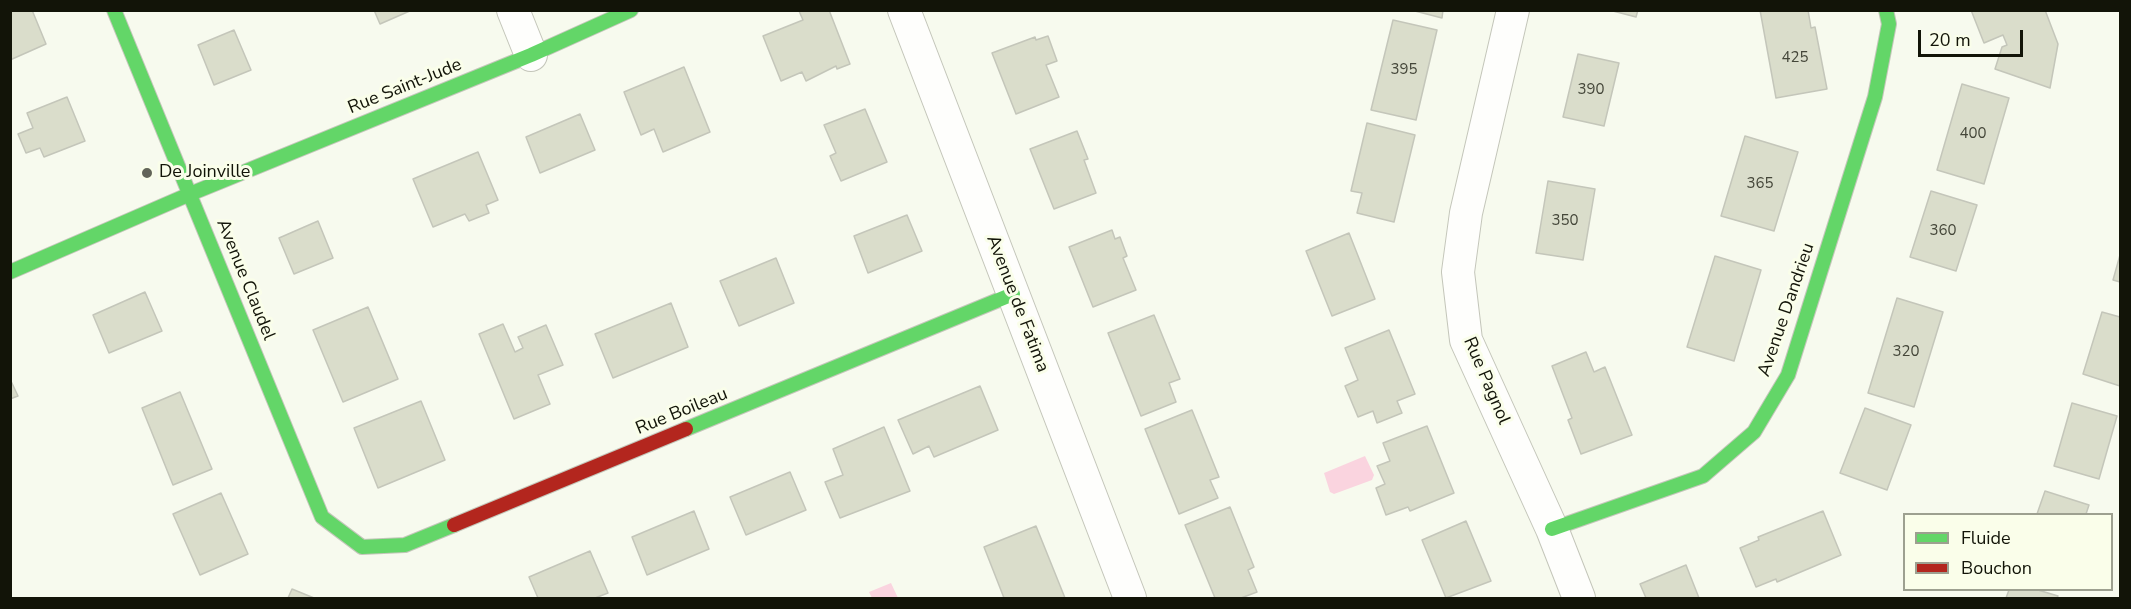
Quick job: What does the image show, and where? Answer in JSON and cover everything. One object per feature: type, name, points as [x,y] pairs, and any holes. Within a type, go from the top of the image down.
[{"type":"street","name":"Avenue Claudel","points":[[114,10],[322,517],[362,547]]},
{"type":"street","points":[[513,10],[531,55]]},
{"type":"street","name":"Rue Saint-Jude","points":[[10,272],[190,194],[531,55],[631,10]]},
{"type":"street","name":"Avenue de Fatima","points":[[904,10],[1130,598]]},
{"type":"street","name":"Rue Pagnol","points":[[1513,10],[1466,213],[1458,272],[1466,340],[1552,529],[1579,598]]},
{"type":"street","name":"Avenue Dandrieu","points":[[1552,529],[1703,476],[1754,432],[1788,375],[1872,108],[1889,24],[1886,10]]},
{"type":"street","name":"Rue Boileau","points":[[362,547],[405,545],[1013,294]]},
{"type":"shaded area","points":[[1365,456],[1374,475],[1372,480],[1334,494],[1330,492],[1324,473]]},
{"type":"shaded area","points":[[891,583],[898,598],[872,598],[869,592]]},
{"type":"building","points":[[10,10],[32,10],[46,44],[10,60]]},
{"type":"building","points":[[374,10],[412,10],[380,24]]},
{"type":"building","points":[[829,10],[850,64],[837,69],[836,66],[806,81],[802,72],[781,81],[763,36],[803,20],[799,11]]},
{"type":"building","points":[[1411,10],[1443,10],[1442,18]]},
{"type":"building","points":[[1609,10],[1638,10],[1636,17]]},
{"type":"building","points":[[1760,10],[1808,10],[1811,28],[1815,27],[1827,89],[1776,98]]},
{"type":"building","points":[[1971,10],[2045,10],[2058,44],[2050,88],[1995,69],[2002,47],[2007,45],[2003,35],[1984,43]]},
{"type":"building","points":[[1393,20],[1437,30],[1416,120],[1371,110]]},
{"type":"building","points":[[234,30],[251,70],[214,85],[198,45]]},
{"type":"building","points":[[1048,36],[1057,61],[1046,65],[1059,97],[1016,114],[992,53],[1035,37],[1036,40]]},
{"type":"building","points":[[1578,54],[1619,63],[1604,126],[1563,117]]},
{"type":"building","points":[[684,67],[710,132],[663,152],[654,129],[641,135],[624,92]]},
{"type":"building","points":[[1962,84],[2009,98],[1984,184],[1937,170]]},
{"type":"building","points":[[67,97],[85,141],[44,157],[40,148],[26,153],[18,134],[33,128],[27,113]]},
{"type":"building","points":[[865,109],[887,162],[841,181],[830,156],[836,153],[824,125]]},
{"type":"building","points":[[580,114],[595,150],[540,173],[526,137]]},
{"type":"building","points":[[1367,123],[1415,135],[1394,222],[1357,213],[1362,193],[1351,191]]},
{"type":"building","points":[[1077,131],[1088,159],[1084,160],[1096,193],[1054,209],[1030,149]]},
{"type":"building","points":[[1745,136],[1798,152],[1774,231],[1721,216]]},
{"type":"building","points":[[478,152],[498,200],[486,205],[489,213],[469,221],[465,214],[433,227],[413,179]]},
{"type":"building","points":[[1548,181],[1595,189],[1583,260],[1536,253]]},
{"type":"building","points":[[1931,191],[1977,205],[1956,271],[1910,257]]},
{"type":"building","points":[[907,215],[922,251],[868,273],[854,236]]},
{"type":"building","points":[[318,221],[333,258],[294,274],[279,238]]},
{"type":"building","points":[[1112,230],[1115,239],[1120,237],[1127,256],[1123,258],[1136,290],[1093,307],[1069,247]]},
{"type":"building","points":[[1349,233],[1375,299],[1332,316],[1306,251]]},
{"type":"building","points":[[2120,255],[2120,282],[2113,280]]},
{"type":"building","points":[[1715,256],[1761,270],[1734,361],[1687,347]]},
{"type":"building","points":[[776,258],[794,303],[739,326],[720,281]]},
{"type":"building","points":[[145,292],[162,331],[109,353],[93,315]]},
{"type":"building","points":[[1897,298],[1943,312],[1914,407],[1868,393]]},
{"type":"building","points":[[671,303],[688,347],[613,378],[595,334]]},
{"type":"building","points":[[368,307],[398,379],[343,402],[313,330]]},
{"type":"building","points":[[2102,312],[2120,317],[2120,386],[2083,374]]},
{"type":"building","points":[[1154,315],[1180,379],[1169,383],[1176,402],[1141,416],[1108,333]]},
{"type":"building","points":[[503,324],[515,352],[523,348],[518,337],[546,325],[563,365],[538,375],[550,404],[514,419],[479,334]]},
{"type":"building","points":[[1389,330],[1415,394],[1397,401],[1402,413],[1377,423],[1373,411],[1358,417],[1345,386],[1358,380],[1345,348]]},
{"type":"building","points":[[1586,352],[1594,372],[1605,367],[1632,435],[1581,454],[1568,420],[1572,418],[1552,366]]},
{"type":"building","points":[[10,379],[18,396],[10,399]]},
{"type":"building","points":[[980,386],[998,430],[934,457],[929,446],[913,454],[898,420]]},
{"type":"building","points":[[180,392],[212,469],[173,485],[142,408]]},
{"type":"building","points":[[421,401],[445,460],[378,488],[354,428]]},
{"type":"building","points":[[2072,403],[2117,416],[2099,479],[2054,466]]},
{"type":"building","points":[[1865,408],[1911,425],[1887,490],[1840,473]]},
{"type":"building","points":[[1192,410],[1219,477],[1210,480],[1218,498],[1179,514],[1145,429]]},
{"type":"building","points":[[1427,426],[1454,493],[1410,511],[1408,507],[1386,515],[1376,488],[1385,484],[1377,466],[1390,461],[1383,443]]},
{"type":"building","points":[[884,427],[910,491],[840,518],[825,482],[843,475],[833,449]]},
{"type":"building","points":[[790,472],[806,510],[746,535],[730,497]]},
{"type":"building","points":[[2045,491],[2089,505],[2086,513],[2037,513]]},
{"type":"building","points":[[221,493],[248,554],[200,575],[173,514]]},
{"type":"building","points":[[1230,507],[1254,567],[1248,570],[1257,592],[1241,598],[1215,598],[1185,525]]},
{"type":"building","points":[[694,511],[709,549],[647,575],[632,537]]},
{"type":"building","points":[[1823,511],[1841,555],[1777,582],[1776,579],[1756,587],[1740,548],[1759,540],[1758,537]]},
{"type":"building","points":[[1466,521],[1491,581],[1446,598],[1422,540]]},
{"type":"building","points":[[1036,526],[1065,598],[1004,598],[984,547]]},
{"type":"building","points":[[590,551],[608,593],[595,598],[538,598],[529,577]]},
{"type":"building","points":[[1686,565],[1699,598],[1646,598],[1640,584]]},
{"type":"building","points":[[292,589],[314,598],[288,598]]},
{"type":"building","points":[[2009,591],[2041,591],[2058,596],[2057,598],[2006,598]]},
{"type":"traffic: fast","points":[[114,10],[322,517],[362,547],[405,545],[454,525]]},
{"type":"traffic: fast","points":[[10,272],[190,194],[531,55],[631,10]]},
{"type":"traffic: fast","points":[[1552,529],[1703,476],[1754,432],[1788,375],[1875,97],[1889,24],[1886,10]]},
{"type":"traffic: fast","points":[[686,429],[1013,294]]},
{"type":"traffic: jam","points":[[454,525],[686,429]]},
{"type":"place","name":"De Joinville","points":[[147,173]]}]
